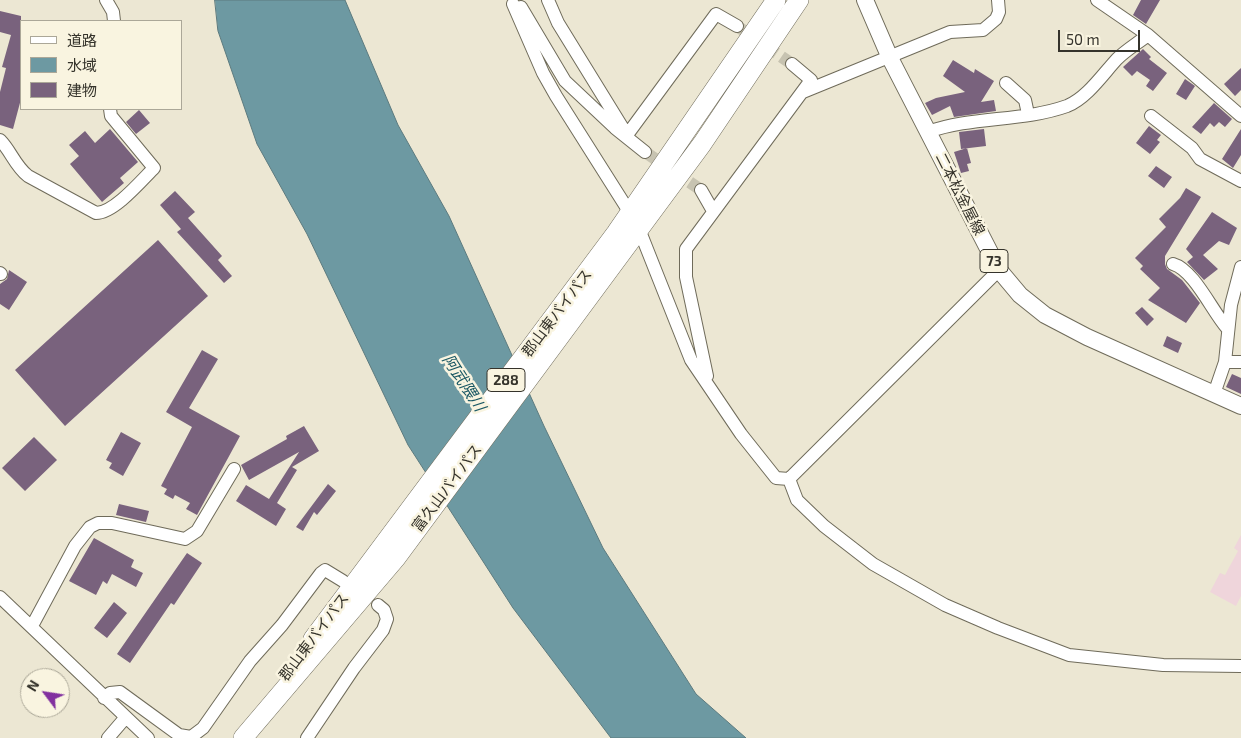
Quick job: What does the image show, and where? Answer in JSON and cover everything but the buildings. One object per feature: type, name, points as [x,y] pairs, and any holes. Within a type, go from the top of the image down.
[{"type":"highway","name":"郡山東バイパス","points":[[237,738],[616,233],[776,0]]},
{"type":"highway","name":"288","points":[[639,229],[702,144],[800,0]]},
{"type":"highway","name":"富久山バイパス","points":[[243,738],[296,678],[406,544],[639,229]]},
{"type":"main road","name":"二本松金屋線","points":[[865,0],[890,58],[999,270],[1020,296],[1045,315],[1241,406]]},
{"type":"street","points":[[106,0],[114,20]]},
{"type":"street","points":[[548,0],[558,23],[626,136]]},
{"type":"street","points":[[801,93],[950,32],[983,30],[996,19],[999,12],[998,0]]},
{"type":"street","points":[[1097,0],[1148,35],[1241,116]]},
{"type":"street","points":[[630,213],[543,73],[513,4],[522,7],[565,81],[615,128],[644,152]]},
{"type":"street","points":[[626,136],[716,14],[737,26]]},
{"type":"street","points":[[928,132],[944,126],[1001,120],[1074,102],[1118,58],[1148,35]]},
{"type":"street","points":[[709,386],[686,278],[686,249],[811,80],[792,64]]},
{"type":"street","points":[[1006,83],[1026,100],[1028,114]]},
{"type":"street","points":[[0,140],[9,149],[19,169],[28,176],[96,213],[100,213],[112,207],[154,168],[111,116],[110,110]]},
{"type":"street","points":[[1152,116],[1192,148],[1200,158],[1241,181]]},
{"type":"street","points":[[702,190],[713,211]]},
{"type":"street","points":[[639,229],[691,360],[741,434],[776,478],[789,479],[999,270]]},
{"type":"street","points":[[1173,264],[1181,266],[1188,274],[1227,328]]},
{"type":"street","points":[[1214,394],[1225,362],[1227,328],[1235,284],[1241,267]]},
{"type":"street","points":[[1225,362],[1241,362]]},
{"type":"street","points":[[32,626],[75,546],[90,527],[98,523],[112,523],[185,540],[198,531],[234,469]]},
{"type":"street","points":[[789,479],[797,500],[824,526],[873,564],[945,605],[998,628],[1069,655],[1163,665],[1241,666]]},
{"type":"street","points":[[104,698],[110,693],[120,692],[179,735],[191,737],[203,728],[250,661],[282,625],[321,574],[325,570],[329,570],[343,581]]},
{"type":"street","points":[[0,597],[148,738]]},
{"type":"street","points":[[307,738],[383,630],[387,619],[384,610],[378,604]]},
{"type":"street","points":[[108,738],[126,717]]},
{"type":"shaded area","points":[[1241,535],[1241,596],[1236,606],[1210,592],[1220,573],[1225,575],[1238,551],[1234,548]]},
{"type":"water","name":"阿武隈川","points":[[215,0],[345,0],[398,125],[449,216],[544,426],[603,548],[696,694],[746,738],[611,738],[513,608],[408,445],[307,234],[257,144],[218,31]]},
{"type":"tunnel","points":[[737,26],[792,64]]},
{"type":"tunnel","points":[[645,152],[701,190]]}]
